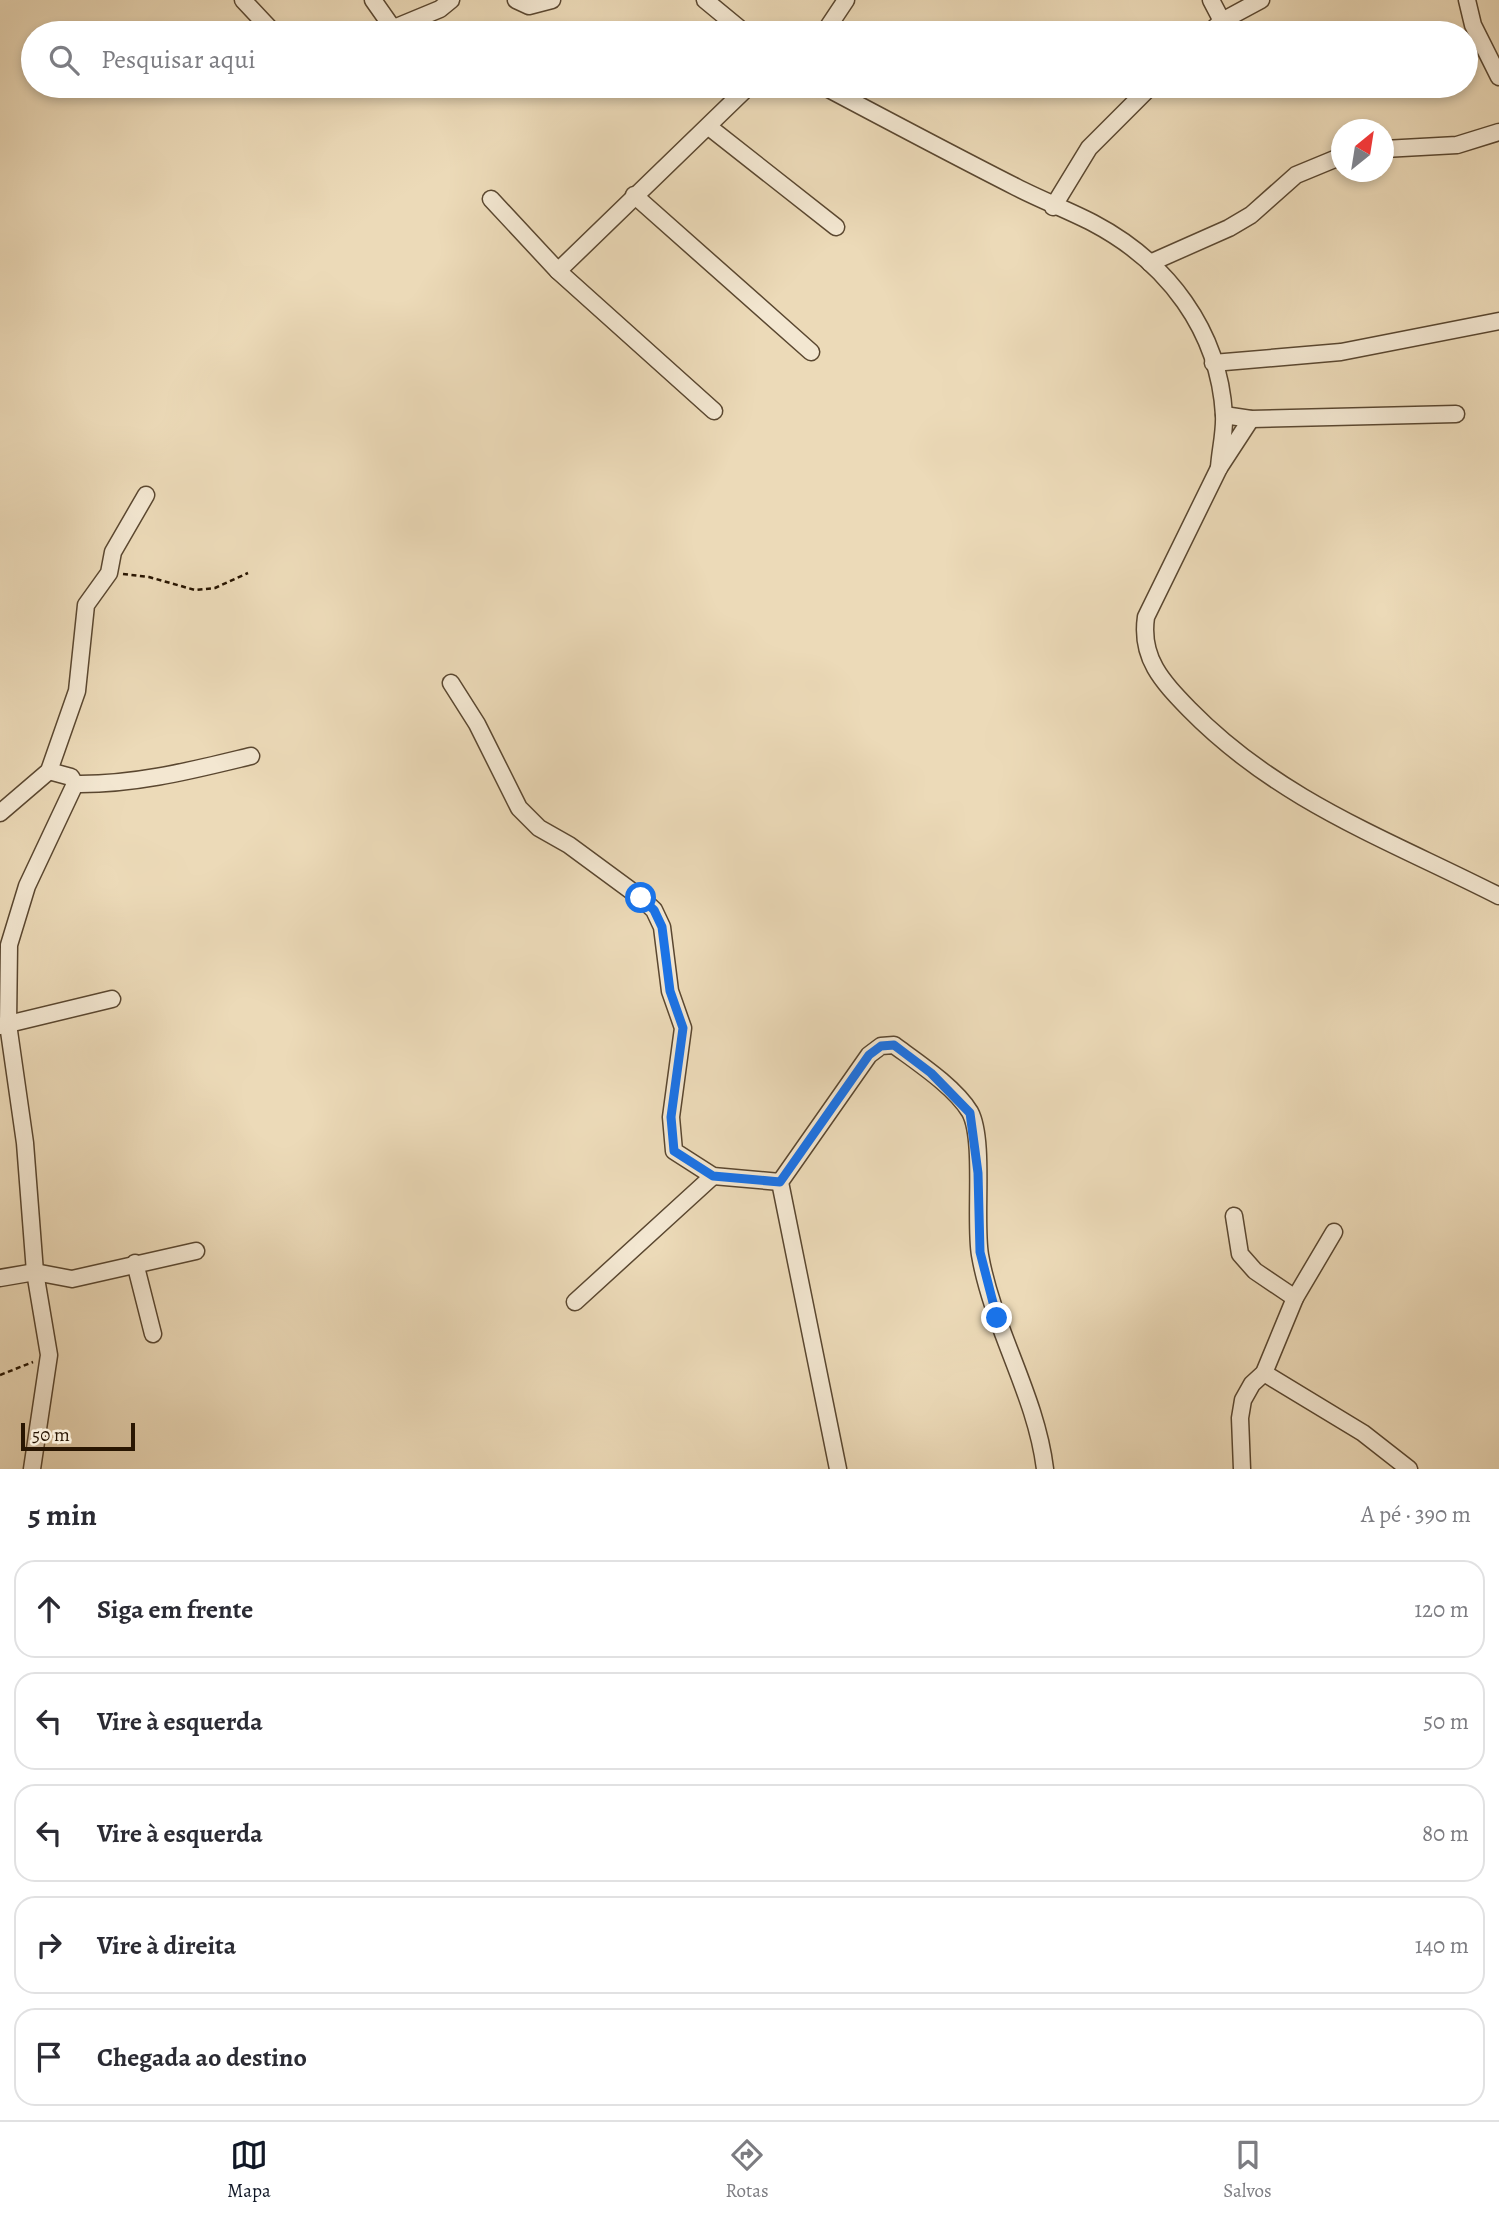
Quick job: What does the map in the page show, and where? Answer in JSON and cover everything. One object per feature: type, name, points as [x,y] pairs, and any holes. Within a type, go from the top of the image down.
[{"type":"street","points":[[243,0],[263,21]]},
{"type":"street","points":[[373,0],[383,21]]},
{"type":"street","points":[[410,21],[440,9],[451,0]]},
{"type":"street","points":[[516,0],[529,6],[552,0]]},
{"type":"street","points":[[705,0],[730,21]]},
{"type":"street","points":[[832,21],[846,0]]},
{"type":"street","points":[[1211,0],[1222,21],[1261,0]]},
{"type":"street","points":[[1466,0],[1472,21]]},
{"type":"street","points":[[1478,35],[1499,77]]},
{"type":"street","points":[[558,271],[737,98]]},
{"type":"street","points":[[846,98],[1053,207],[1093,223],[1150,263],[1195,314],[1209,343],[1224,415],[1219,468]]},
{"type":"street","points":[[1053,207],[1089,148],[1139,98]]},
{"type":"street","points":[[709,127],[836,227]]},
{"type":"street","points":[[1394,148],[1457,145],[1499,132]]},
{"type":"street","points":[[1150,263],[1251,215],[1296,174],[1331,160]]},
{"type":"street","points":[[634,195],[811,352]]},
{"type":"street","points":[[491,200],[558,271],[714,411]]},
{"type":"street","points":[[1213,363],[1341,352],[1499,321]]},
{"type":"street","points":[[1224,415],[1251,419],[1456,414]]},
{"type":"street","points":[[1251,419],[1219,468],[1146,617],[1144,641],[1155,673],[1208,728],[1289,792],[1499,896]]},
{"type":"street","points":[[0,813],[49,771],[77,691],[79,649],[86,605],[109,573],[113,552],[146,495]]},
{"type":"street","points":[[451,683],[477,724],[519,808],[539,828],[596,864],[654,910],[665,938],[670,991],[683,1028],[673,1093],[671,1147],[678,1155],[713,1176],[780,1182]]},
{"type":"street","points":[[75,784],[109,785],[164,777],[251,757]]},
{"type":"street","points":[[49,771],[71,777],[75,784]]},
{"type":"street","points":[[32,1469],[48,1355],[35,1272],[25,1143],[4,1025],[9,945],[15,920],[55,823],[75,784]]},
{"type":"street","points":[[4,1025],[112,999]]},
{"type":"street","points":[[838,1469],[780,1182],[849,1078],[881,1046],[894,1045],[931,1073],[965,1107],[973,1123],[978,1173],[980,1252],[988,1293],[1030,1406],[1045,1469]]},
{"type":"street","points":[[575,1302],[713,1176]]},
{"type":"street","points":[[1234,1216],[1240,1254],[1255,1271],[1295,1297]]},
{"type":"street","points":[[1242,1469],[1240,1418],[1243,1400],[1252,1384],[1264,1373],[1295,1297],[1334,1232]]},
{"type":"street","points":[[0,1278],[35,1272],[72,1279],[135,1262],[196,1251]]},
{"type":"street","points":[[135,1262],[153,1334]]},
{"type":"street","points":[[1264,1373],[1363,1433],[1409,1469]]},
{"type":"path","points":[[109,573],[149,577],[195,590],[215,588],[248,573]]},
{"type":"path","points":[[0,1375],[48,1355]]},
{"type":"route","points":[[641,898],[654,910],[662,927],[670,991],[683,1028],[671,1117],[671,1147],[674,1151],[713,1176],[763,1178],[780,1182],[849,1078],[875,1049],[894,1045],[931,1073],[970,1113],[978,1173],[980,1252],[988,1293],[997,1318]]}]
